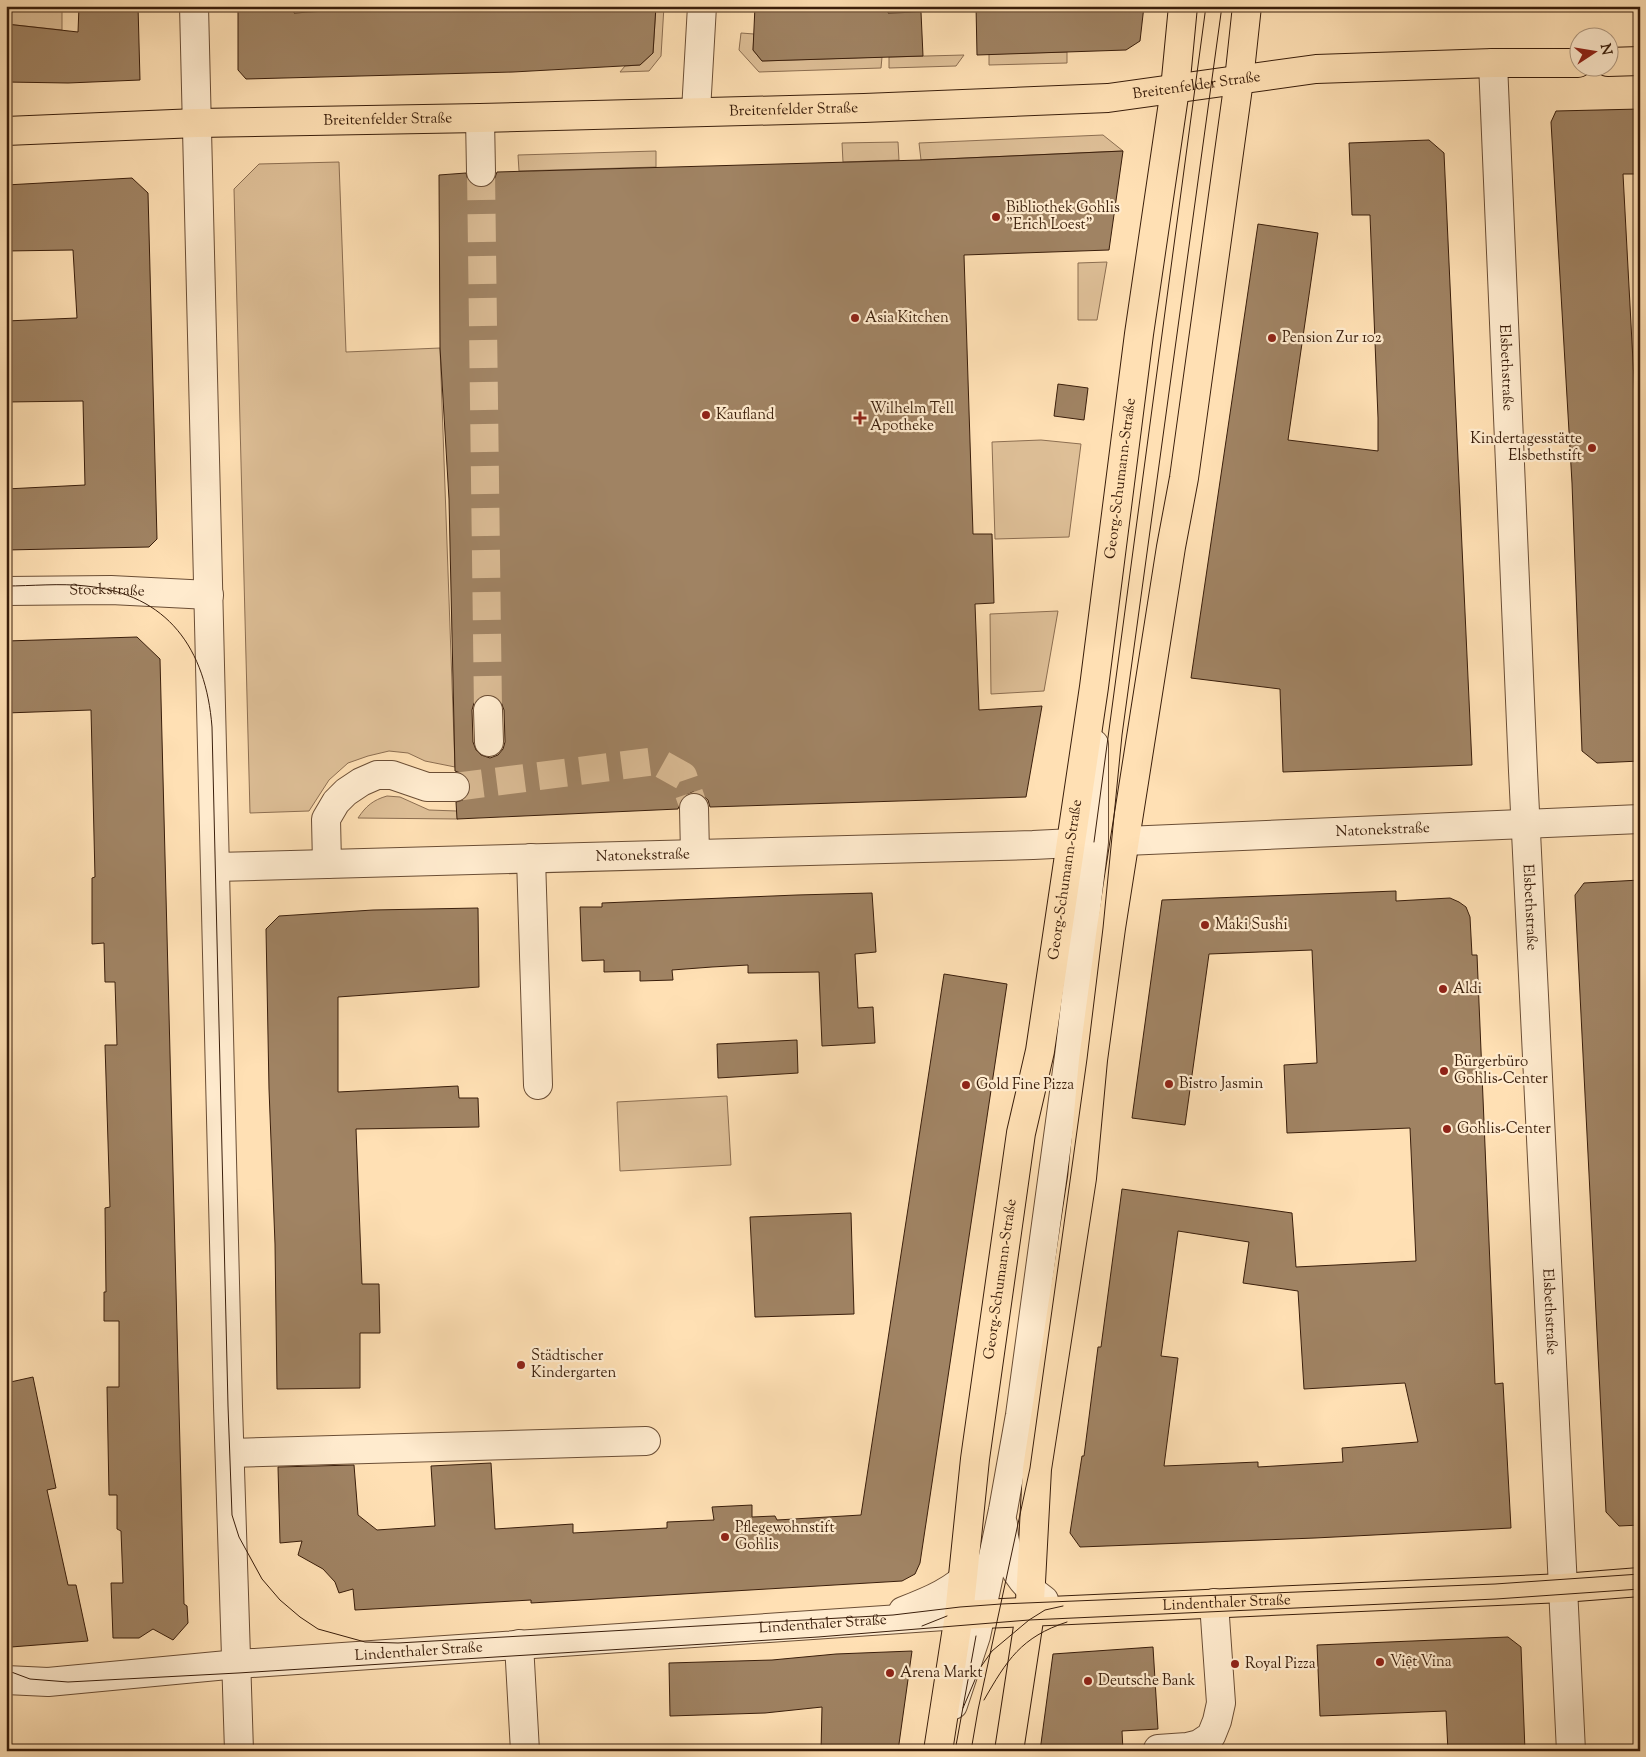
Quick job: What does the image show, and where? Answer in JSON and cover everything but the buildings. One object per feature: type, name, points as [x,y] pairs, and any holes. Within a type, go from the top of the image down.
[{"type":"main road","name":"Georg-Schumann-Straße","points":[[966,1603],[975,1459],[1021,1133],[1040,1051],[1082,843],[1094,687],[1139,334],[1175,89],[1183,6]]},
{"type":"main road","points":[[1009,1751],[1030,1601],[1037,1469],[1082,1178],[1092,1060],[1171,547],[1184,478],[1239,80],[1247,6]]},
{"type":"main road","points":[[1618,62],[1640,61]]},
{"type":"main road","name":"Breitenfelder Straße","points":[[6,131],[197,123],[864,108],[1108,98],[1316,69],[1568,62]]},
{"type":"main road","name":"Lindenthaler Straße","points":[[966,1603],[1030,1601],[1080,1609],[1563,1588],[1640,1582]]},
{"type":"street","points":[[194,6],[209,595],[210,706],[239,1751]]},
{"type":"street","points":[[696,112],[702,6]]},
{"type":"street","name":"Elsbethstraße","points":[[1493,63],[1526,824],[1570,1751]]},
{"type":"street","points":[[480,118],[481,172]]},
{"type":"street","name":"Stockstraße","points":[[6,591],[110,590],[209,595]]},
{"type":"street","points":[[488,710],[489,742]]},
{"type":"street","points":[[327,864],[326,819],[336,802],[360,782],[377,775],[392,776],[427,787],[455,787]]},
{"type":"street","points":[[694,808],[695,854]]},
{"type":"street","name":"Natonekstraße","points":[[1125,841],[1640,819]]},
{"type":"street","points":[[939,1748],[976,1636],[966,1603],[975,1569],[995,1534],[1003,1510],[1020,1415],[1068,1066],[1082,843]]},
{"type":"street","name":"Natonekstraße","points":[[215,867],[1082,843]]},
{"type":"street","points":[[531,858],[538,1085]]},
{"type":"street","points":[[230,1453],[646,1441]]},
{"type":"street","points":[[966,1603],[998,1570],[1007,1551],[1037,1469]]},
{"type":"street","points":[[1003,1510],[1007,1551],[1023,1582],[1030,1601]]},
{"type":"street","points":[[876,1621],[942,1596],[966,1603]]},
{"type":"street","name":"Lindenthaler Straße","points":[[6,1680],[48,1682],[238,1664],[876,1621],[966,1603]]},
{"type":"street","points":[[1158,1748],[1186,1748],[1199,1744],[1211,1736],[1217,1721],[1221,1703],[1214,1603]]},
{"type":"street","points":[[519,1644],[525,1751]]},
{"type":"shaded area","points":[[6,6],[62,6],[62,30],[6,24]]},
{"type":"shaded area","points":[[656,6],[664,6],[661,56],[649,71],[620,72],[625,66],[640,65],[653,53]]},
{"type":"shaded area","points":[[888,6],[950,6],[940,11],[888,13]]},
{"type":"shaded area","points":[[741,33],[754,34],[753,50],[762,61],[882,57],[881,68],[759,72],[739,50]]},
{"type":"shaded area","points":[[1067,52],[1067,63],[989,65],[989,54]]},
{"type":"shaded area","points":[[964,55],[956,66],[889,68],[889,57]]},
{"type":"shaded area","points":[[1103,135],[1123,151],[921,160],[919,143]]},
{"type":"shaded area","points":[[898,142],[899,160],[843,162],[842,143]]},
{"type":"shaded area","points":[[656,151],[656,167],[519,171],[518,155]]},
{"type":"shaded area","points":[[339,162],[346,352],[440,348],[455,767],[425,761],[408,753],[389,751],[348,763],[329,780],[309,811],[250,813],[234,189],[259,164]]},
{"type":"shaded area","points":[[1107,262],[1097,320],[1078,320],[1078,263]]},
{"type":"shaded area","points":[[1041,440],[1081,444],[1069,537],[995,539],[992,442]]},
{"type":"shaded area","points":[[1058,611],[1044,691],[991,694],[990,614]]},
{"type":"shaded area","points":[[387,796],[400,797],[429,810],[457,811],[458,819],[358,818],[370,804]]},
{"type":"shaded area","points":[[727,1096],[731,1165],[620,1171],[617,1102]]},
{"type":"tunnel","points":[[481,172],[488,710]]},
{"type":"tunnel","points":[[455,787],[656,761],[683,776],[694,808]]},
{"type":"tram line","points":[[1094,842],[1206,6]]},
{"type":"tram line","points":[[971,1751],[978,1710],[1030,1468],[1087,1059],[1103,928],[1122,735],[1222,6]]},
{"type":"tram line","points":[[6,586],[86,586],[115,591],[139,600],[160,614],[178,630],[191,650],[201,673],[208,699],[212,727],[232,1515],[239,1537],[262,1579],[280,1600],[318,1629],[365,1642],[398,1643],[893,1615],[1001,1604],[1495,1584],[1640,1574]]},
{"type":"tram line","points":[[6,1670],[30,1679],[68,1682],[818,1637],[1029,1620],[1496,1599],[1640,1589]]},
{"type":"tram line","points":[[963,1708],[980,1668],[992,1651],[1029,1620],[1045,1610],[1063,1606]]},
{"type":"tram line","points":[[922,1626],[947,1616]]},
{"type":"tram line","points":[[984,1700],[1000,1673],[1017,1652],[1038,1635],[1067,1622]]},
{"type":"tram line","points":[[955,1751],[976,1636]]},
{"type":"place","name":"Bibliothek Gohlis \"Erich Loest\"","points":[[996,217]]},
{"type":"place","name":"Asia Kitchen","points":[[855,318]]},
{"type":"place","name":"Pension Zur 102","points":[[1272,338]]},
{"type":"place","name":"Kaufland","points":[[706,415]]},
{"type":"place","name":"Wilhelm Tell Apotheke","points":[[860,418]]},
{"type":"place","name":"Kindertagesstätte Elsbethstift","points":[[1592,448]]},
{"type":"place","name":"Maki Sushi","points":[[1205,925]]},
{"type":"place","name":"Aldi","points":[[1443,989]]},
{"type":"place","name":"Bürgerbüro Gohlis-Center","points":[[1444,1071]]},
{"type":"place","name":"Bistro Jasmin","points":[[1169,1084]]},
{"type":"place","name":"Gold Fine Pizza","points":[[966,1085]]},
{"type":"place","name":"Gohlis-Center","points":[[1447,1129]]},
{"type":"place","name":"Städtischer Kindergarten","points":[[521,1365]]},
{"type":"place","name":"Pflegewohnstift Gohlis","points":[[725,1537]]},
{"type":"place","name":"Việt Vina","points":[[1380,1662]]},
{"type":"place","name":"Royal Pizza","points":[[1235,1664]]},
{"type":"place","name":"Arena Markt","points":[[890,1673]]},
{"type":"place","name":"Deutsche Bank","points":[[1088,1681]]}]
